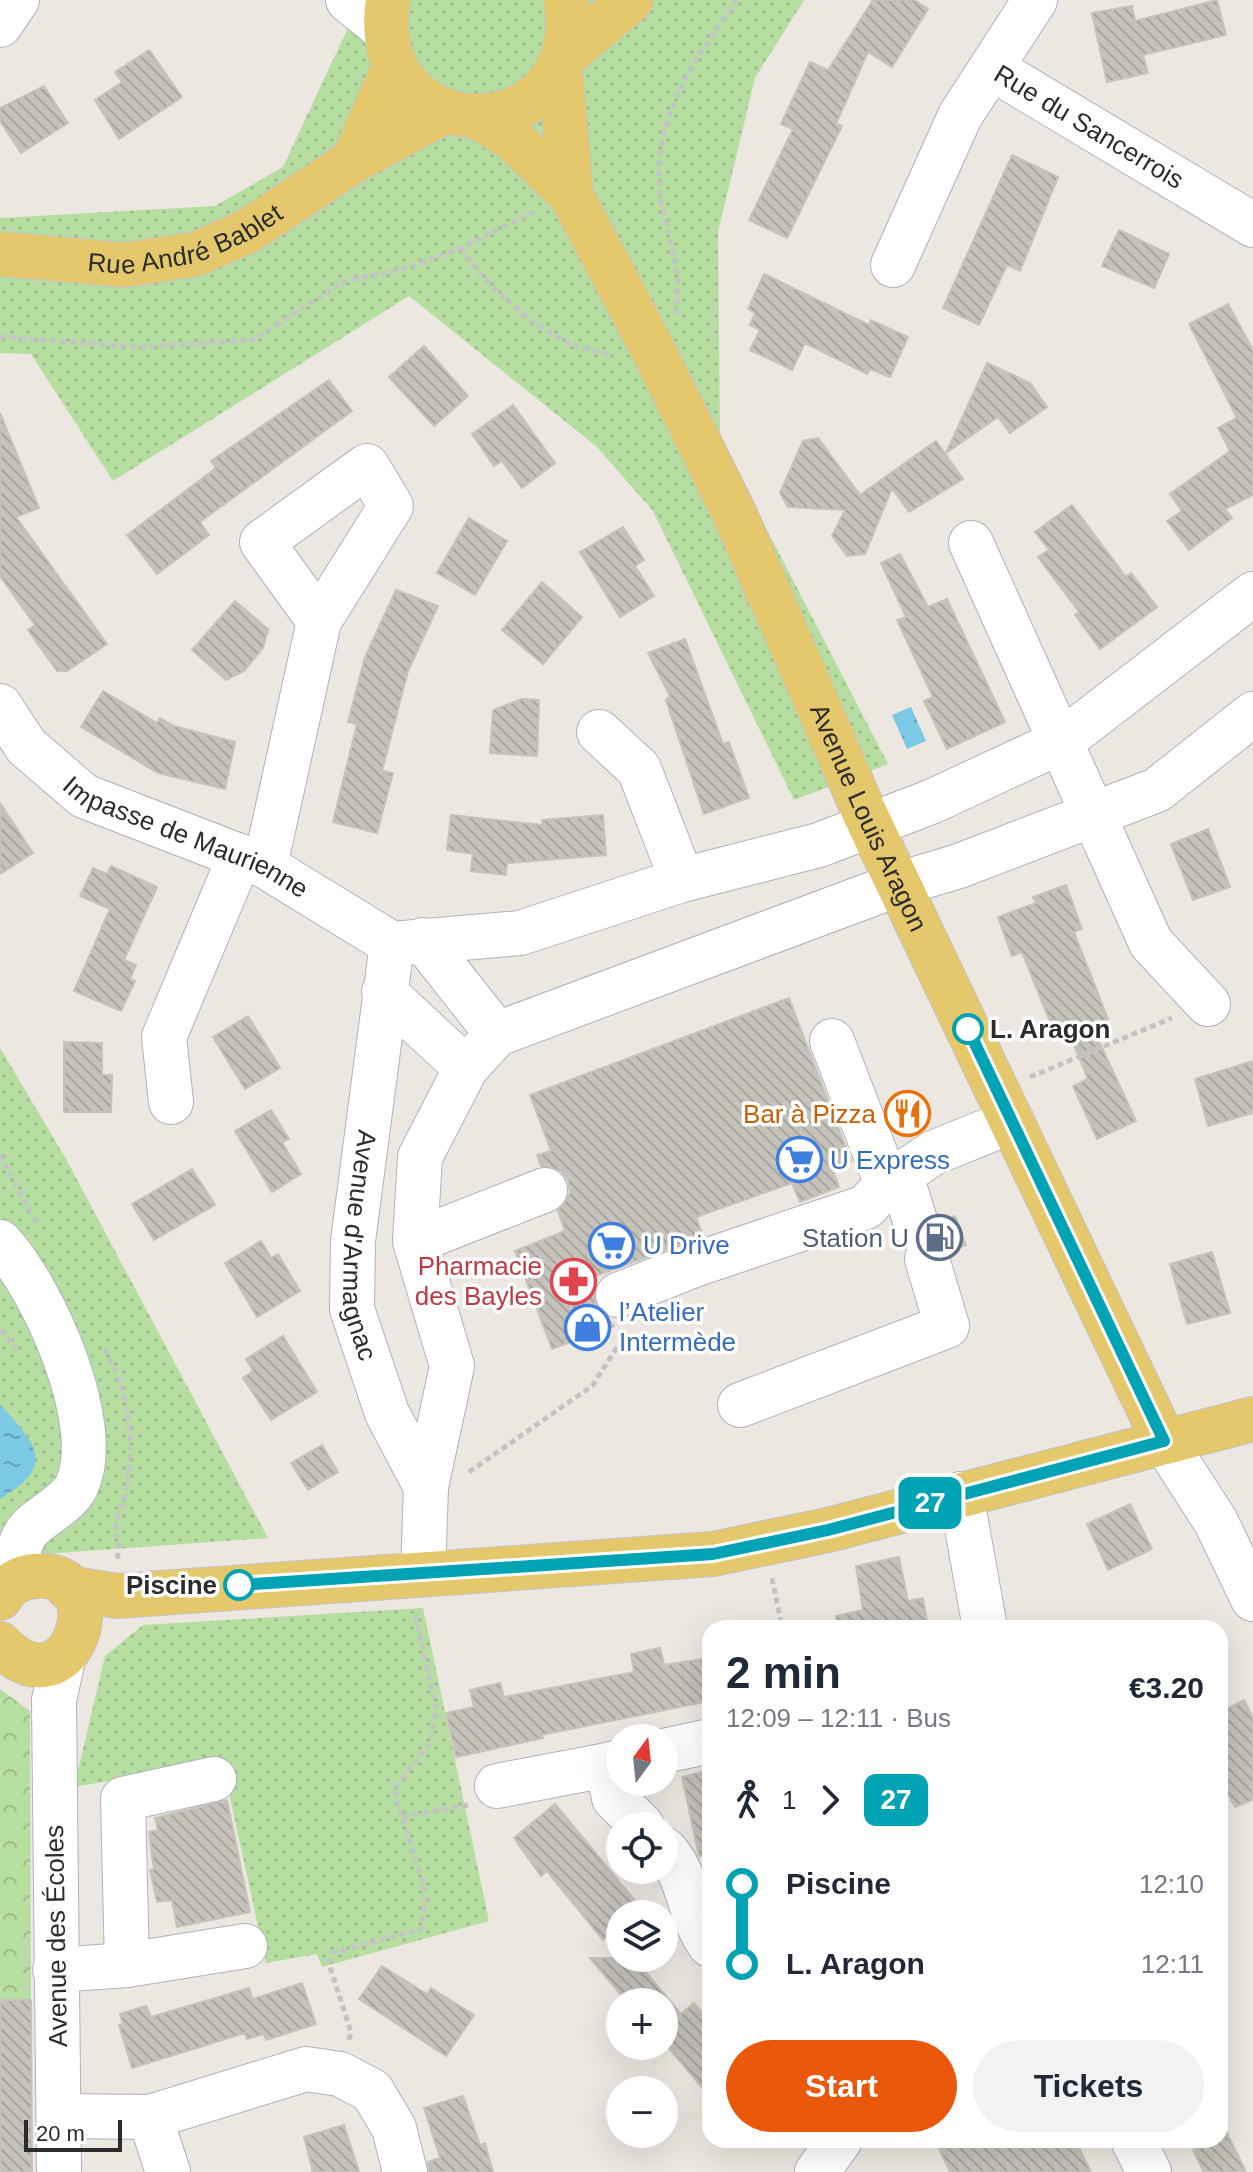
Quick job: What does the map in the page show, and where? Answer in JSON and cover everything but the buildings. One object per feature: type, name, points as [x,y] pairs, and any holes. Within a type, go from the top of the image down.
[{"type":"main road","name":"Avenue Louis Aragon","points":[[557,201],[563,62],[570,26],[566,0]]},
{"type":"main road","name":"Rue André Bablet","points":[[0,254],[125,265],[196,254],[248,231],[353,161],[462,115],[513,111],[537,97],[563,62],[631,0]]},
{"type":"main road","name":"Avenue Louis Aragon","points":[[389,32],[407,86],[514,140],[652,348],[735,515],[871,825],[1164,1441]]},
{"type":"main road","points":[[353,161],[389,32]]},
{"type":"main road","points":[[68,1588],[118,1596],[713,1554],[828,1530],[1253,1419]]},
{"type":"main road","points":[[10,1588],[37,1575],[54,1578],[68,1588],[81,1609],[44,1649]]},
{"type":"main road","points":[[44,1649],[118,1596]]},
{"type":"street","points":[[0,25],[17,0]]},
{"type":"street","points":[[348,0],[389,32]]},
{"type":"street","name":"Rue du Sancerrois","points":[[1035,0],[993,69],[1253,225]]},
{"type":"street","points":[[893,265],[960,116],[993,69]]},
{"type":"street","points":[[971,543],[1151,943],[1208,1004]]},
{"type":"street","points":[[408,942],[520,933],[682,880],[819,845],[933,801],[1062,741],[1253,594]]},
{"type":"street","points":[[171,1102],[164,1037],[252,861],[319,621]]},
{"type":"street","name":"Impasse de Maurienne","points":[[0,706],[26,746],[84,796],[252,861],[408,942]]},
{"type":"street","name":"Avenue d'Armagnac","points":[[423,1573],[444,1482],[452,1366],[415,1241],[420,1157],[466,1068],[497,1034],[899,884],[959,866],[1157,790],[1253,714]]},
{"type":"street","points":[[599,732],[639,769],[682,880]]},
{"type":"street","points":[[408,942],[497,1034]]},
{"type":"street","name":"Avenue d'Armagnac","points":[[408,942],[384,992],[353,1241],[352,1309],[387,1413],[444,1482]]},
{"type":"street","points":[[384,992],[466,1068]]},
{"type":"street","points":[[740,1405],[947,1326],[922,1245],[832,1041]]},
{"type":"street","points":[[624,1311],[694,1265],[866,1207],[894,1180],[933,1153],[1012,1121]]},
{"type":"street","points":[[415,1241],[545,1190]]},
{"type":"street","points":[[0,1242],[34,1289],[65,1354],[84,1464],[75,1490],[27,1531],[14,1561],[10,1588]]},
{"type":"street","points":[[1164,1441],[1216,1522],[1253,1599]]},
{"type":"street","points":[[961,1494],[984,1620]]},
{"type":"street","name":"Avenue des Écoles","points":[[44,1649],[54,1700],[59,2172]]},
{"type":"street","points":[[678,1748],[702,1743]]},
{"type":"street","points":[[497,1786],[606,1765]]},
{"type":"street","points":[[127,1965],[123,1799],[214,1779]]},
{"type":"street","points":[[614,1796],[628,1812]]},
{"type":"street","points":[[678,1863],[697,1927],[702,1934]]},
{"type":"street","points":[[55,1970],[127,1965],[245,1946]]},
{"type":"street","points":[[59,2116],[150,2117],[306,2069],[340,2074],[372,2091],[394,2128],[405,2172]]},
{"type":"street","points":[[150,2117],[168,2172]]},
{"type":"street","points":[[817,2172],[834,2148]]},
{"type":"street","points":[[1137,2148],[1149,2172]]},
{"type":"path","points":[[461,248],[478,273],[511,304],[567,340],[605,354],[626,354],[664,344],[673,331],[679,298],[677,263],[660,196],[661,153],[668,109],[690,65],[737,0]]},
{"type":"path","points":[[0,337],[141,347],[253,340],[345,281],[407,268],[461,248],[557,201]]},
{"type":"path","points":[[1025,1078],[1208,1004]]},
{"type":"path","points":[[444,1482],[592,1386],[624,1311]]},
{"type":"path","points":[[0,1330],[24,1357]]},
{"type":"path","points":[[773,1591],[780,1620]]},
{"type":"path","points":[[348,2046],[351,2032],[329,1964],[333,1953],[421,1929],[426,1894],[394,1790],[430,1742],[436,1709],[418,1631]]},
{"type":"path","points":[[402,1817],[458,1806]]},
{"type":"green space","points":[[361,0],[804,0],[755,78],[718,232],[720,439],[888,764],[794,800],[653,511],[596,446],[409,296],[113,481],[31,354],[0,353],[0,218],[215,206],[283,167]]},
{"type":"green space","points":[[0,1048],[66,1159],[268,1538],[17,1556],[0,1565]]},
{"type":"green space","points":[[423,1608],[489,1921],[322,1967],[317,1954],[266,1963],[222,1761],[74,1787],[105,1656],[143,1625]]},
{"type":"green space","points":[[0,1689],[30,1711],[31,2037],[0,2010]]},
{"type":"water","points":[[911,707],[926,741],[907,749],[892,715]]},
{"type":"water","points":[[0,1404],[31,1443],[35,1465],[30,1476],[0,1499]]},
{"type":"bus line","name":"27","points":[[239,1585],[713,1554],[828,1530],[1164,1441],[968,1029]]},
{"type":"place","name":"L. Aragon","points":[[968,1029]]},
{"type":"place","name":"Bar à Pizza","points":[[907,1114]]},
{"type":"place","name":"U Express","points":[[799,1160]]},
{"type":"place","name":"Station U","points":[[940,1238]]},
{"type":"place","name":"U Drive","points":[[612,1245]]},
{"type":"place","name":"Pharmacie des Bayles","points":[[573,1281]]},
{"type":"place","name":"l’Atelier Intermède","points":[[588,1327]]},
{"type":"place","name":"Piscine","points":[[239,1585]]}]
